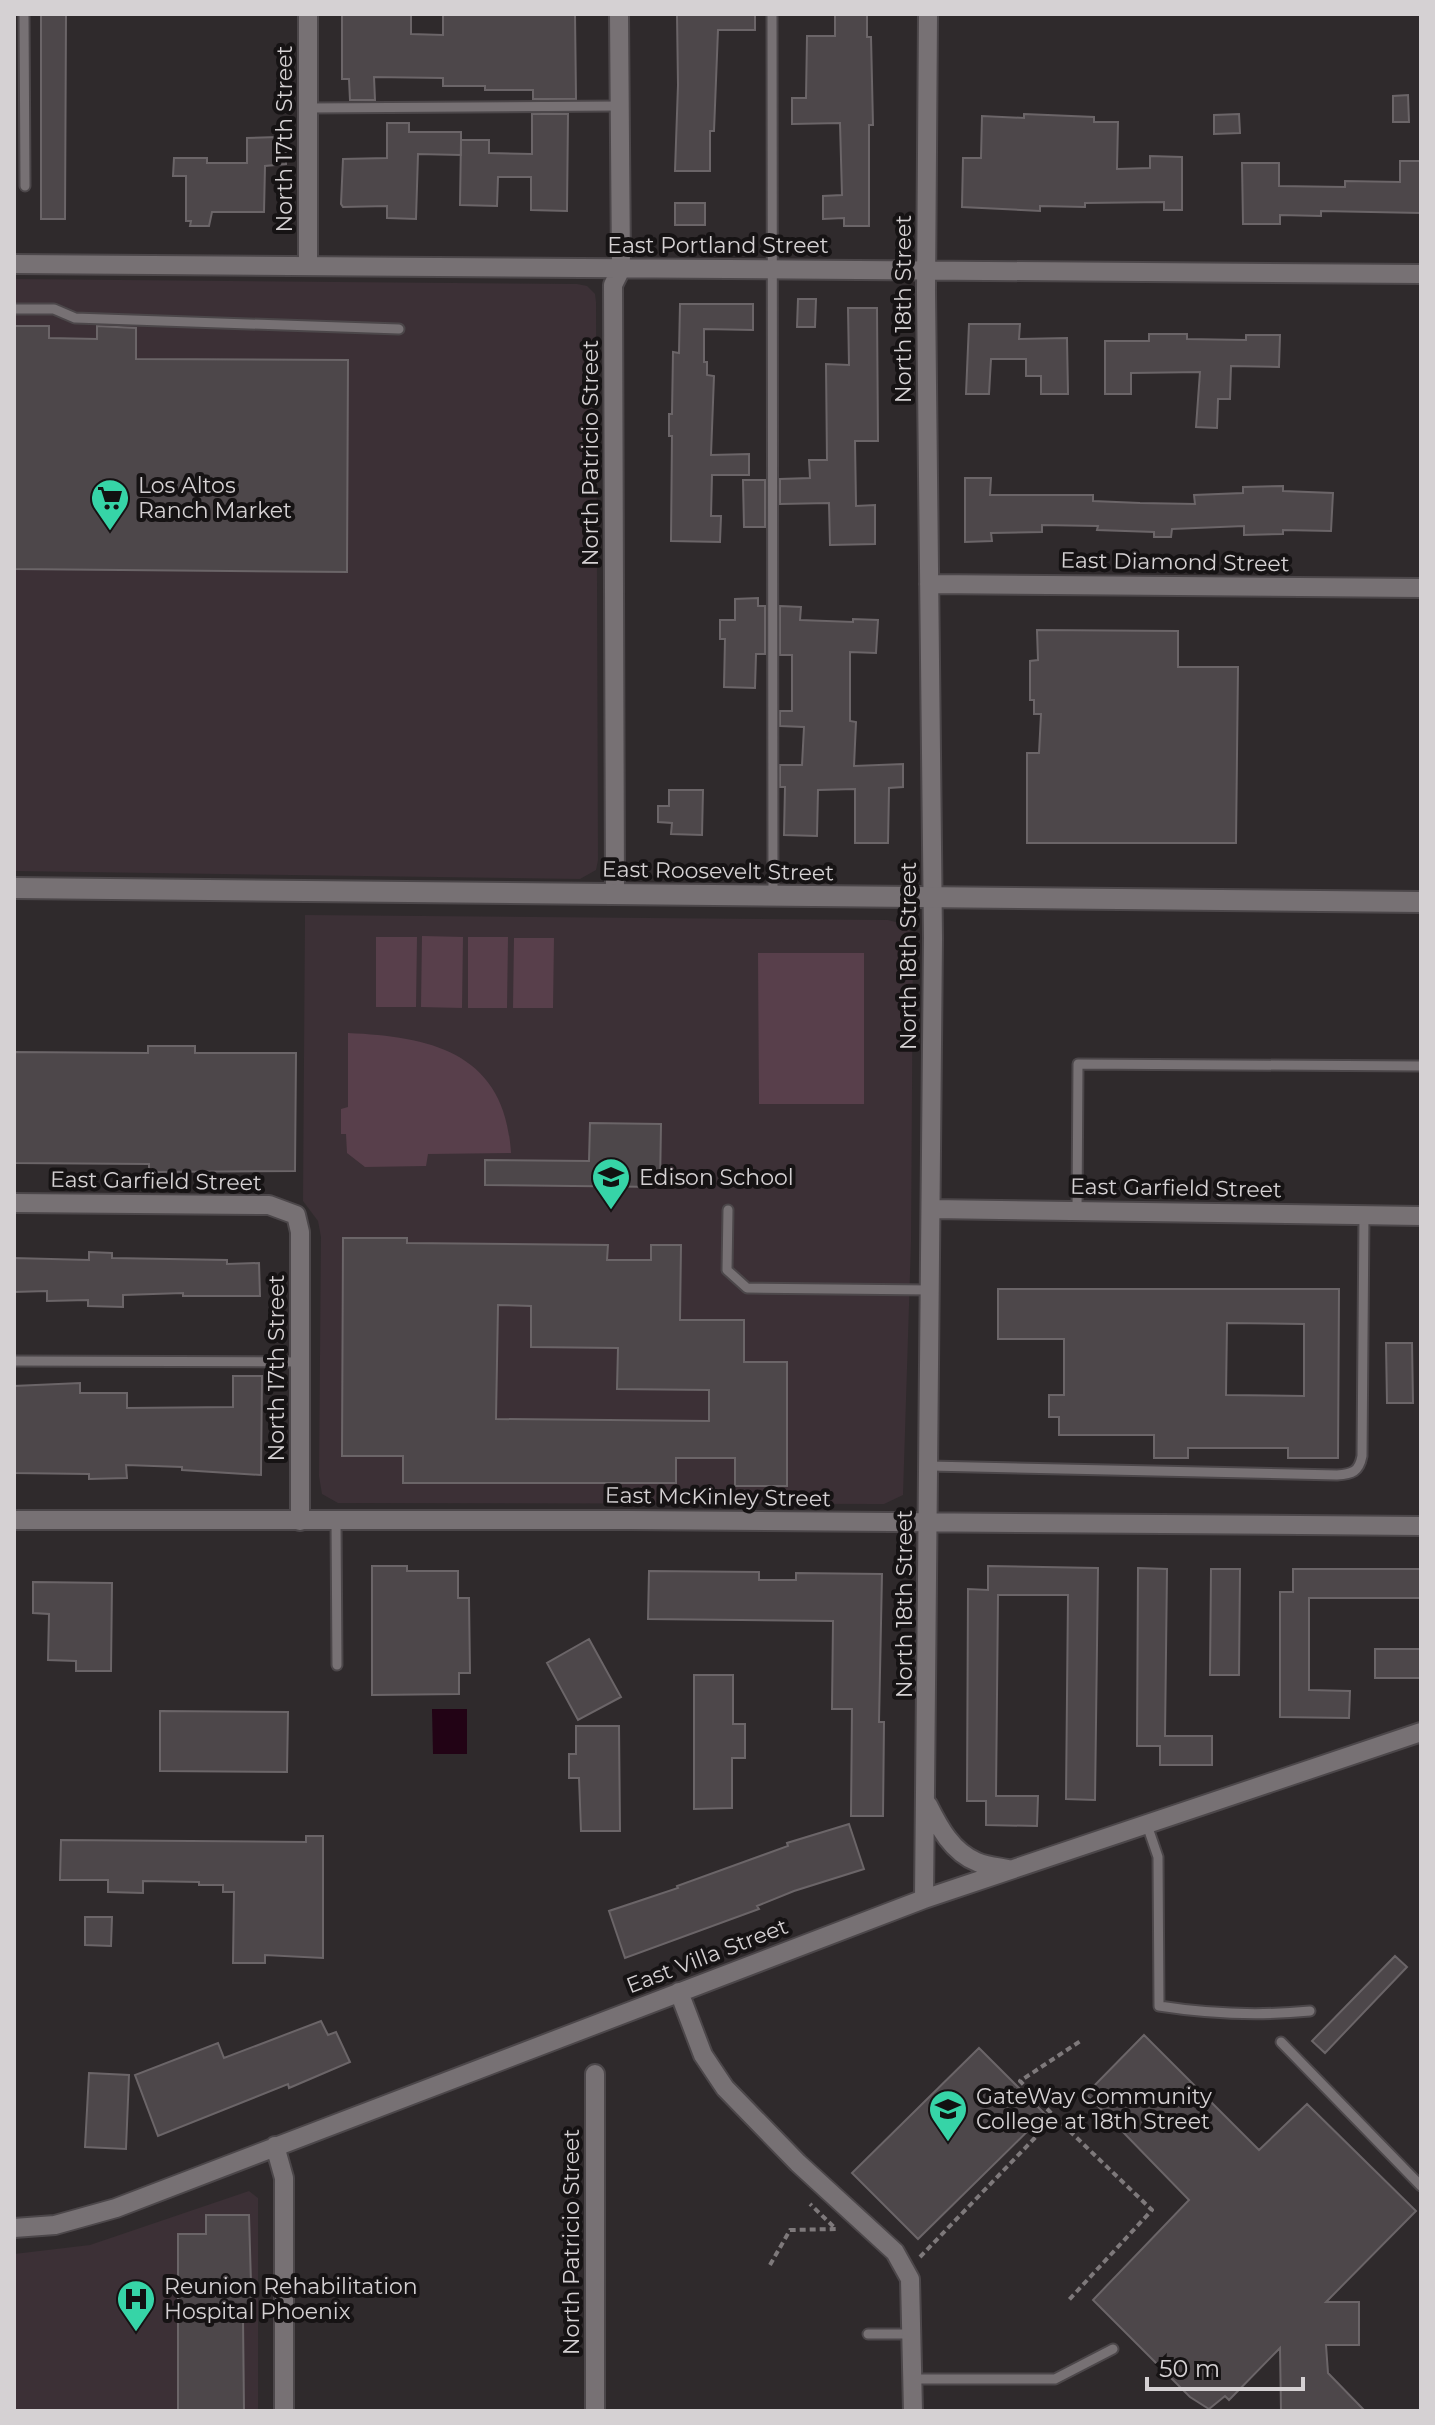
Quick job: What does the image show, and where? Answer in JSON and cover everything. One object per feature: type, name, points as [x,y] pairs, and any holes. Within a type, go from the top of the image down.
[{"type":"street","name":"North 17th Street","points":[[308,14],[308,265]]},
{"type":"street","name":"North Patricio Street","points":[[615,894],[613,285],[621,269],[619,14]]},
{"type":"street","name":"North 18th Street","points":[[924,1899],[933,897],[926,271],[928,14]]},
{"type":"street","name":"East Portland Street","points":[[14,264],[1421,274]]},
{"type":"street","name":"East Diamond Street","points":[[929,584],[1421,588]]},
{"type":"street","name":"East Roosevelt Street","points":[[14,888],[1421,902]]},
{"type":"street","name":"East Garfield Street","points":[[14,1203],[269,1205],[296,1215]]},
{"type":"street","name":"East Garfield Street","points":[[931,1209],[1421,1216]]},
{"type":"street","name":"North 17th Street","points":[[296,1215],[300,1232],[300,1521]]},
{"type":"street","name":"East McKinley Street","points":[[14,1520],[629,1520],[1421,1526]]},
{"type":"street","name":"East Villa Street","points":[[14,2228],[55,2225],[88,2217],[924,1899],[1421,1732]]},
{"type":"street","points":[[927,1803],[943,1834],[952,1844],[976,1862],[1008,1869]]},
{"type":"street","points":[[679,1992],[703,2055],[725,2088],[798,2163],[895,2252],[910,2279],[913,2411]]},
{"type":"street","name":"North Patricio Street","points":[[595,2074],[595,2411]]},
{"type":"street","points":[[275,2146],[284,2178],[284,2411]]},
{"type":"lane","points":[[24,14],[25,186]]},
{"type":"lane","points":[[772,14],[773,894]]},
{"type":"lane","points":[[309,108],[619,106]]},
{"type":"lane","points":[[14,309],[54,309],[75,318],[399,329]]},
{"type":"lane","points":[[1077,1211],[1078,1064],[1421,1066]]},
{"type":"lane","points":[[728,1210],[727,1270],[747,1288],[930,1290]]},
{"type":"lane","points":[[929,1466],[1337,1475],[1355,1472],[1362,1456],[1364,1215]]},
{"type":"lane","points":[[14,1361],[300,1362]]},
{"type":"lane","points":[[336,1521],[337,1665]]},
{"type":"lane","points":[[1146,1822],[1158,1857],[1159,2006],[1203,2013],[1260,2015],[1310,2011]]},
{"type":"lane","points":[[1281,2042],[1421,2186]]},
{"type":"lane","points":[[868,2334],[912,2334]]},
{"type":"lane","points":[[912,2379],[1055,2379],[1113,2349]]},
{"type":"path","points":[[1067,2302],[1152,2210],[1020,2081],[1082,2040]]},
{"type":"path","points":[[920,2257],[1055,2117]]},
{"type":"path","points":[[770,2265],[790,2230],[836,2229],[810,2204]]},
{"type":"shaded area","points":[[14,279],[577,284],[587,286],[595,294],[596,870],[580,879],[14,871]]},
{"type":"shaded area","name":"Edison School","points":[[305,915],[888,920],[907,925],[913,938],[911,1242],[903,1495],[884,1504],[338,1503],[322,1494],[319,1476],[321,1237],[318,1221],[303,1201]]},
{"type":"shaded area","points":[[422,936],[463,937],[462,1008],[421,1007]]},
{"type":"shaded area","points":[[376,937],[417,937],[416,1007],[376,1007]]},
{"type":"shaded area","points":[[468,937],[508,937],[507,1008],[468,1008]]},
{"type":"shaded area","points":[[514,938],[554,938],[553,1008],[513,1008]]},
{"type":"shaded area","points":[[758,953],[864,953],[864,1104],[759,1104]]},
{"type":"shaded area","points":[[348,1033],[408,1039],[459,1057],[479,1072],[495,1093],[506,1119],[511,1153],[428,1154],[426,1166],[365,1167],[347,1153],[346,1134],[341,1134],[341,1109],[348,1107]]},
{"type":"shaded area","points":[[432,1709],[467,1709],[467,1754],[433,1754]]},
{"type":"shaded area","name":"Reunion Rehabilitation Hospital Phoenix","points":[[249,2191],[258,2198],[258,2411],[14,2411],[14,2254],[90,2245]]},
{"type":"building","points":[[41,14],[66,14],[65,219],[41,219]]},
{"type":"building","points":[[342,14],[411,14],[411,34],[443,35],[443,14],[575,14],[576,99],[533,99],[533,90],[443,86],[443,78],[374,77],[375,100],[350,100],[349,79],[342,79]]},
{"type":"building","points":[[677,14],[755,14],[755,30],[718,30],[710,171],[675,171]]},
{"type":"building","points":[[835,14],[867,14],[867,37],[871,37],[873,125],[869,125],[869,226],[844,226],[844,218],[823,219],[823,196],[842,195],[840,123],[792,124],[792,98],[806,98],[807,36],[835,36]]},
{"type":"building","points":[[1408,95],[1409,122],[1393,122],[1393,96]]},
{"type":"building","points":[[532,114],[568,114],[567,211],[531,210],[531,177],[498,177],[497,206],[460,205],[461,140],[489,140],[489,153],[532,154]]},
{"type":"building","points":[[1024,114],[1094,117],[1094,122],[1118,122],[1117,169],[1150,168],[1150,156],[1182,157],[1182,210],[1164,210],[1164,202],[1085,203],[1085,207],[1040,206],[1040,211],[962,207],[963,158],[981,158],[982,116],[1024,118]]},
{"type":"building","points":[[1239,114],[1240,133],[1214,134],[1214,115]]},
{"type":"building","points":[[387,123],[409,123],[409,132],[461,132],[461,155],[418,154],[416,219],[387,218],[387,206],[343,207],[341,204],[343,159],[387,158]]},
{"type":"building","points":[[277,137],[277,145],[286,145],[286,164],[265,166],[264,212],[212,212],[209,226],[190,226],[191,221],[186,221],[186,176],[173,176],[174,158],[207,158],[207,163],[247,163],[247,138]]},
{"type":"building","points":[[1400,161],[1421,161],[1421,213],[1321,211],[1321,216],[1280,215],[1280,224],[1243,224],[1242,163],[1279,163],[1279,186],[1345,187],[1345,181],[1400,182]]},
{"type":"building","points":[[675,203],[705,203],[705,225],[675,225]]},
{"type":"building","points":[[798,299],[816,299],[815,327],[797,327]]},
{"type":"building","points":[[680,304],[753,304],[753,330],[704,329],[704,362],[707,362],[707,375],[714,376],[711,455],[749,454],[749,475],[712,475],[711,516],[721,516],[720,542],[671,541],[672,436],[669,436],[669,414],[672,414],[673,352],[679,353]]},
{"type":"building","points":[[848,308],[877,308],[878,441],[855,441],[856,506],[875,505],[875,544],[830,545],[829,503],[780,504],[780,479],[810,478],[809,460],[827,460],[826,364],[849,365]]},
{"type":"building","points":[[969,324],[1020,324],[1019,339],[1067,338],[1068,394],[1041,394],[1041,376],[1026,376],[1026,359],[991,359],[989,394],[966,394]]},
{"type":"building","points":[[14,326],[49,326],[49,338],[97,339],[97,326],[136,328],[136,359],[348,360],[347,572],[14,569]]},
{"type":"building","points":[[1149,334],[1187,334],[1187,339],[1246,340],[1246,335],[1280,335],[1279,367],[1231,366],[1230,399],[1218,399],[1217,428],[1196,427],[1200,372],[1131,373],[1131,394],[1105,394],[1105,341],[1149,341]]},
{"type":"building","points":[[965,478],[991,478],[990,495],[1093,495],[1093,501],[1140,503],[1195,504],[1194,495],[1243,493],[1243,487],[1283,486],[1283,491],[1333,493],[1331,531],[1283,530],[1283,534],[1244,535],[1244,526],[1172,529],[1171,537],[1154,537],[1154,532],[1097,530],[1098,526],[1042,525],[1042,532],[991,533],[992,541],[965,542]]},
{"type":"building","points":[[743,480],[765,480],[765,527],[744,527]]},
{"type":"building","points":[[758,598],[758,606],[765,606],[765,654],[756,654],[755,688],[724,687],[725,639],[720,639],[720,620],[735,620],[735,599]]},
{"type":"building","points":[[780,606],[801,607],[800,620],[878,620],[876,653],[850,652],[850,721],[856,722],[854,766],[903,764],[903,787],[889,788],[888,843],[855,843],[855,789],[818,790],[817,836],[784,835],[785,787],[780,787],[780,765],[802,765],[804,727],[780,726],[780,711],[792,711],[792,655],[780,655]]},
{"type":"building","points":[[1037,630],[1178,631],[1178,667],[1238,667],[1236,843],[1027,843],[1027,753],[1039,753],[1041,714],[1034,714],[1034,700],[1030,700],[1030,661],[1038,660]]},
{"type":"building","points":[[669,790],[703,790],[702,835],[671,834],[672,823],[658,822],[658,806],[669,806]]},
{"type":"building","points":[[148,1046],[195,1046],[195,1053],[296,1053],[295,1171],[149,1172],[149,1164],[14,1163],[14,1052],[148,1053]]},
{"type":"building","points":[[590,1123],[661,1124],[660,1187],[485,1185],[485,1160],[589,1161]]},
{"type":"building","points":[[343,1238],[407,1238],[407,1243],[608,1245],[607,1260],[651,1260],[651,1245],[681,1245],[680,1320],[744,1320],[744,1362],[787,1362],[787,1486],[735,1486],[735,1458],[676,1458],[676,1483],[403,1483],[403,1456],[342,1456]],"holes":[[[498,1305],[531,1306],[531,1347],[618,1348],[617,1389],[709,1390],[709,1421],[496,1419]]]},
{"type":"building","points":[[89,1252],[112,1253],[112,1258],[259,1263],[260,1296],[183,1296],[183,1293],[123,1295],[123,1307],[88,1306],[88,1300],[47,1301],[47,1291],[14,1292],[14,1258],[89,1260]]},
{"type":"building","points":[[998,1289],[1339,1289],[1338,1458],[1288,1458],[1288,1448],[1188,1448],[1188,1458],[1154,1458],[1154,1435],[1059,1435],[1059,1417],[1049,1417],[1049,1395],[1064,1395],[1064,1339],[998,1339]],"holes":[[[1227,1323],[1304,1324],[1304,1396],[1226,1395]]]},
{"type":"building","points":[[1386,1343],[1412,1343],[1413,1403],[1387,1403]]},
{"type":"building","points":[[233,1376],[262,1376],[261,1475],[126,1465],[127,1478],[89,1479],[89,1474],[14,1473],[14,1386],[80,1383],[80,1393],[127,1393],[127,1408],[233,1407]]},
{"type":"building","points":[[372,1566],[407,1566],[407,1571],[458,1571],[458,1598],[469,1598],[470,1673],[459,1673],[459,1694],[372,1695]]},
{"type":"building","points":[[988,1566],[1098,1568],[1095,1800],[1066,1799],[1068,1595],[998,1595],[996,1796],[1038,1796],[1037,1826],[986,1825],[986,1801],[967,1801],[968,1589],[988,1590]]},
{"type":"building","points":[[1138,1568],[1167,1569],[1165,1736],[1212,1736],[1212,1765],[1160,1765],[1160,1746],[1137,1746]]},
{"type":"building","points":[[1211,1569],[1240,1569],[1239,1675],[1210,1675]]},
{"type":"building","points":[[1293,1569],[1421,1569],[1421,1598],[1309,1598],[1309,1690],[1350,1691],[1349,1718],[1280,1717],[1280,1592],[1293,1592]]},
{"type":"building","points":[[649,1571],[759,1572],[759,1580],[796,1580],[796,1573],[882,1574],[879,1722],[884,1722],[883,1816],[851,1816],[852,1709],[832,1709],[833,1621],[648,1619]]},
{"type":"building","points":[[33,1582],[112,1583],[111,1671],[76,1671],[76,1661],[48,1660],[49,1614],[33,1613]]},
{"type":"building","points":[[589,1639],[621,1697],[578,1720],[547,1663]]},
{"type":"building","points":[[1375,1649],[1421,1649],[1421,1678],[1375,1678]]},
{"type":"building","points":[[694,1675],[733,1675],[733,1724],[745,1724],[745,1758],[732,1758],[732,1808],[694,1809]]},
{"type":"building","points":[[160,1711],[288,1712],[287,1772],[160,1771]]},
{"type":"building","points":[[576,1726],[619,1726],[620,1831],[581,1831],[579,1778],[569,1778],[569,1754],[576,1754]]},
{"type":"building","points":[[849,1824],[864,1869],[794,1891],[757,1906],[759,1909],[625,1958],[609,1911],[788,1846],[787,1843]]},
{"type":"building","points":[[306,1836],[323,1836],[323,1958],[265,1955],[265,1963],[233,1963],[234,1892],[223,1892],[223,1885],[143,1881],[143,1893],[108,1892],[108,1880],[60,1880],[61,1840],[306,1842]]},
{"type":"building","points":[[85,1917],[112,1917],[111,1946],[85,1945]]},
{"type":"building","points":[[1395,1956],[1407,1967],[1325,2053],[1312,2041]]},
{"type":"building","points":[[321,2021],[328,2035],[336,2032],[350,2062],[158,2136],[135,2075],[218,2043],[224,2058]]},
{"type":"building","points":[[1144,2035],[1259,2150],[1307,2104],[1416,2211],[1326,2302],[1359,2302],[1359,2345],[1326,2345],[1328,2373],[1365,2411],[1281,2411],[1280,2348],[1229,2400],[1225,2396],[1209,2409],[1190,2397],[1093,2300],[1189,2200],[1086,2094]]},
{"type":"building","name":"GateWay Community College at 18th Street","points":[[979,2048],[1045,2114],[918,2239],[852,2173]]},
{"type":"building","points":[[89,2073],[129,2075],[126,2149],[85,2147]]},
{"type":"building","points":[[206,2215],[249,2215],[252,2318],[243,2318],[244,2411],[178,2411],[178,2234],[206,2234]]},
{"type":"place","name":"Los Altos Ranch Market","points":[[110,532]]},
{"type":"place","name":"Edison School","points":[[611,1211]]},
{"type":"place","name":"GateWay Community College at 18th Street","points":[[948,2143]]},
{"type":"place","name":"Reunion Rehabilitation Hospital Phoenix","points":[[136,2333]]}]
